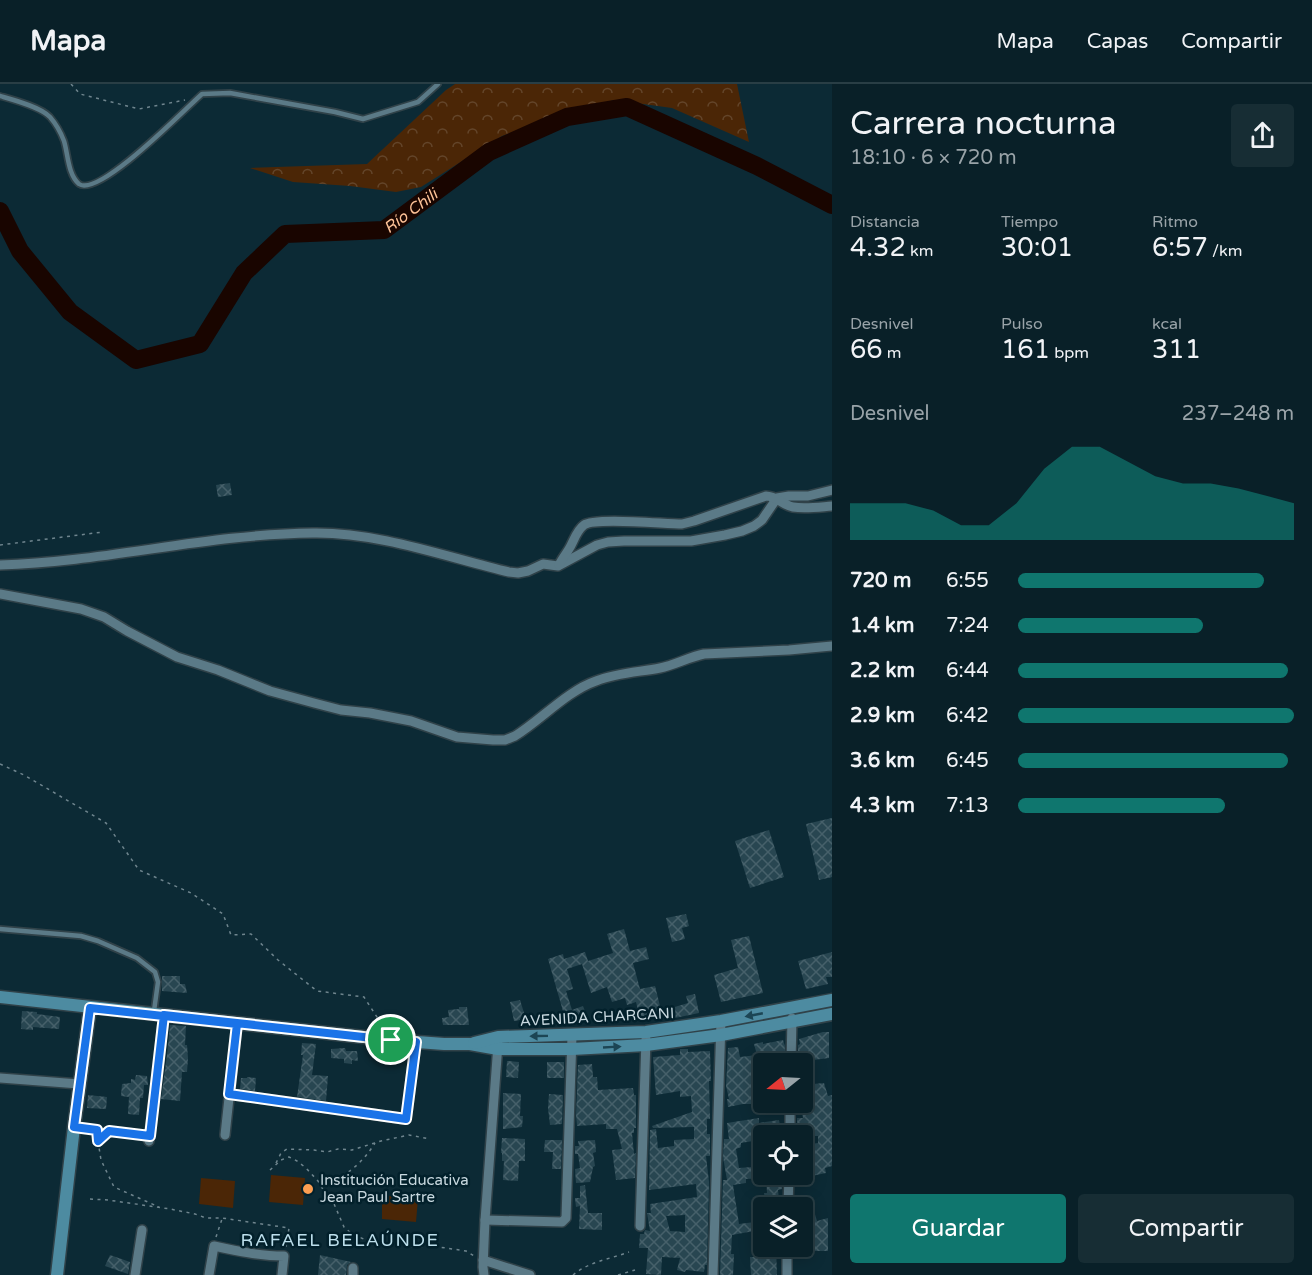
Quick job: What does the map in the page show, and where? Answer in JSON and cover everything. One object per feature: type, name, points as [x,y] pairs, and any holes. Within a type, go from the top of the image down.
[{"type":"main road","name":"AVENIDA CHARCANI","points":[[0,997],[391,1040],[470,1044],[646,1032],[792,1014],[832,1014]]},
{"type":"main road","name":"AVENIDA CHARCANI","points":[[498,1043],[572,1049],[646,1045],[721,1035],[832,1000]]},
{"type":"main road","points":[[57,1275],[90,1008]]},
{"type":"street","points":[[558,566],[576,534],[587,523],[682,524],[766,496],[777,498],[808,496],[832,490]]},
{"type":"street","points":[[777,498],[792,507],[832,506]]},
{"type":"street","points":[[0,564],[95,558],[237,538],[314,533],[346,534],[381,540],[518,573],[543,564],[558,566],[597,545],[608,542],[691,541],[741,531],[762,520],[777,498]]},
{"type":"street","points":[[0,594],[93,613],[177,657],[218,670],[270,691],[341,710],[370,713],[411,722],[456,737],[493,740],[505,740],[515,736],[579,689],[615,675],[662,668],[704,654],[832,646]]},
{"type":"street","points":[[791,1053],[792,1014]]},
{"type":"street","points":[[150,1138],[159,1015]]},
{"type":"street","points":[[713,1275],[721,1021]]},
{"type":"street","points":[[225,1135],[237,1024]]},
{"type":"street","points":[[640,1226],[646,1032]]},
{"type":"street","points":[[485,1220],[562,1222],[566,1218],[573,1036]]},
{"type":"street","points":[[229,1094],[406,1119],[416,1042]]},
{"type":"street","points":[[484,1275],[485,1220],[498,1043]]},
{"type":"street","points":[[0,1078],[80,1084]]},
{"type":"street","points":[[135,1275],[142,1230]]},
{"type":"street","points":[[209,1275],[214,1246],[259,1255],[284,1256],[282,1275]]},
{"type":"street","points":[[787,1257],[787,1275]]},
{"type":"street","points":[[483,1260],[530,1275]]},
{"type":"lane","points":[[0,96],[43,112],[50,117],[64,141],[71,172],[78,183],[85,186],[97,183],[143,149],[202,94],[230,93],[335,112],[363,120],[418,102],[438,84]]},
{"type":"lane","points":[[0,929],[81,936],[136,957],[155,972],[158,982],[159,1015]]},
{"type":"path","points":[[71,84],[80,94],[139,109],[197,98]]},
{"type":"path","points":[[0,545],[103,532]]},
{"type":"path","points":[[0,764],[24,775],[105,823],[139,870],[191,893],[223,914],[231,935],[251,934],[278,960],[317,991],[364,997],[391,1040]]},
{"type":"path","points":[[74,1127],[150,1138]]},
{"type":"path","points":[[97,1130],[101,1160],[114,1187],[162,1208]]},
{"type":"path","points":[[98,1141],[109,1131]]},
{"type":"path","points":[[276,1164],[281,1153],[287,1149],[327,1152],[338,1149],[352,1150],[408,1135],[430,1140]]},
{"type":"path","points":[[321,1186],[345,1175],[359,1165],[375,1143]]},
{"type":"path","points":[[270,1170],[281,1160],[289,1157],[297,1161],[331,1197],[344,1227],[352,1234],[366,1240],[466,1251],[483,1260]]},
{"type":"path","points":[[90,1199],[162,1208],[206,1218],[289,1228],[284,1256]]},
{"type":"path","points":[[215,1240],[222,1219]]},
{"type":"path","points":[[573,1275],[592,1264],[629,1252]]},
{"type":"path","points":[[618,1275],[635,1270]]},
{"type":"green space","points":[[455,84],[737,84],[749,142],[672,108],[614,100],[561,115],[502,136],[421,187],[396,192],[293,182],[250,168],[367,164]]},
{"type":"green space","points":[[271,1175],[305,1178],[303,1205],[269,1202]]},
{"type":"green space","points":[[201,1178],[235,1181],[233,1208],[199,1204]]},
{"type":"green space","points":[[382,1195],[418,1199],[416,1222],[382,1219]]},
{"type":"building","points":[[230,483],[232,495],[218,497],[216,485]]},
{"type":"building","points":[[832,818],[832,877],[819,880],[806,824]]},
{"type":"building","points":[[769,830],[784,877],[750,888],[735,841]]},
{"type":"building","points":[[686,914],[689,926],[682,928],[685,939],[672,942],[666,918]]},
{"type":"building","points":[[624,929],[630,951],[646,947],[649,959],[633,963],[640,989],[655,986],[662,1014],[640,1018],[636,1002],[627,1005],[625,998],[612,1002],[607,987],[591,993],[582,964],[567,969],[573,989],[566,991],[572,1010],[583,1006],[586,1014],[574,1018],[576,1023],[567,1025],[548,959],[563,954],[564,959],[585,952],[588,961],[613,953],[607,934]]},
{"type":"building","points":[[749,936],[763,993],[721,1002],[714,975],[738,968],[731,940]]},
{"type":"building","points":[[832,952],[832,977],[826,977],[828,984],[806,989],[798,961]]},
{"type":"building","points":[[162,976],[180,976],[180,984],[185,984],[187,993],[162,991]]},
{"type":"building","points":[[695,994],[699,1013],[670,1019],[668,1009],[688,1003],[686,996]]},
{"type":"building","points":[[520,1000],[526,1019],[514,1021],[510,1002]]},
{"type":"building","points":[[459,1007],[467,1007],[469,1025],[443,1025],[442,1018],[449,1017],[448,1010],[459,1009]]},
{"type":"building","points":[[22,1011],[60,1017],[59,1029],[33,1027],[33,1030],[21,1029]]},
{"type":"building","points":[[170,1025],[186,1026],[187,1072],[182,1072],[180,1101],[161,1099]]},
{"type":"building","points":[[829,1032],[829,1058],[813,1060],[813,1053],[798,1053],[799,1039]]},
{"type":"building","points":[[783,1040],[785,1053],[756,1053],[754,1044],[763,1042],[763,1044]]},
{"type":"building","points":[[302,1043],[316,1044],[312,1075],[328,1076],[326,1101],[297,1097],[303,1055],[301,1055]]},
{"type":"building","points":[[738,1047],[740,1057],[753,1055],[753,1104],[728,1107],[726,1086],[728,1048]]},
{"type":"building","points":[[345,1048],[346,1051],[357,1051],[358,1061],[352,1060],[352,1064],[344,1063],[344,1059],[331,1058],[331,1049]]},
{"type":"building","points":[[680,1049],[688,1049],[688,1052],[710,1051],[710,1119],[707,1119],[707,1134],[710,1134],[710,1156],[706,1156],[709,1182],[707,1265],[705,1265],[704,1272],[686,1270],[685,1272],[677,1270],[680,1258],[662,1257],[661,1275],[646,1274],[648,1248],[639,1248],[640,1234],[644,1234],[645,1230],[650,1231],[647,1213],[651,1213],[650,1204],[697,1197],[696,1184],[649,1190],[650,1130],[656,1129],[658,1148],[674,1146],[674,1140],[694,1139],[694,1127],[653,1128],[652,1126],[692,1112],[691,1096],[680,1097],[680,1091],[656,1095],[653,1057],[680,1055]],"holes":[[[685,1215],[685,1232],[670,1231],[666,1216]]]},
{"type":"building","points":[[507,1061],[519,1062],[518,1078],[506,1077]]},
{"type":"building","points":[[547,1062],[564,1062],[564,1078],[547,1078]]},
{"type":"building","points":[[592,1064],[593,1077],[597,1077],[598,1090],[633,1088],[634,1095],[636,1095],[636,1128],[632,1133],[634,1154],[636,1153],[635,1178],[616,1180],[612,1150],[622,1149],[617,1129],[606,1129],[606,1124],[577,1126],[578,1065]]},
{"type":"building","points":[[136,1075],[147,1076],[148,1085],[144,1085],[143,1098],[140,1098],[139,1115],[128,1114],[129,1097],[121,1096],[122,1084],[131,1083],[131,1079],[135,1080]]},
{"type":"building","points":[[241,1078],[256,1078],[255,1091],[240,1089]]},
{"type":"building","points":[[824,1083],[828,1096],[832,1095],[832,1166],[825,1168],[826,1173],[813,1176],[813,1144],[818,1143],[818,1136],[813,1136],[813,1125],[797,1125],[797,1118],[803,1118],[802,1113],[813,1113],[813,1084]]},
{"type":"building","points":[[503,1093],[521,1094],[522,1127],[503,1129]]},
{"type":"building","points":[[549,1094],[563,1095],[562,1124],[550,1125]]},
{"type":"building","points":[[88,1095],[107,1097],[106,1109],[87,1108]]},
{"type":"building","points":[[759,1118],[759,1123],[779,1120],[780,1125],[753,1125],[753,1141],[741,1143],[741,1147],[736,1149],[739,1168],[753,1167],[753,1179],[746,1179],[746,1183],[733,1185],[739,1224],[753,1222],[753,1231],[732,1235],[733,1275],[720,1275],[723,1180],[727,1180],[723,1157],[724,1139],[729,1139],[727,1123]]},
{"type":"building","points":[[502,1138],[525,1139],[525,1161],[519,1161],[518,1181],[503,1180]]},
{"type":"building","points":[[545,1140],[562,1140],[561,1169],[552,1169],[553,1152],[544,1152]]},
{"type":"building","points":[[595,1140],[596,1152],[593,1153],[595,1166],[590,1182],[576,1183],[575,1169],[580,1168],[575,1146],[579,1146],[578,1141]]},
{"type":"building","points":[[585,1185],[588,1213],[602,1213],[602,1230],[579,1229],[580,1206],[576,1207],[575,1198],[580,1198],[580,1186]]},
{"type":"building","points":[[767,1185],[782,1185],[782,1189],[778,1190],[779,1197],[765,1197]]},
{"type":"building","points":[[813,1211],[817,1221],[828,1218],[828,1251],[813,1251]]},
{"type":"building","points":[[110,1255],[130,1262],[128,1274],[105,1266]]},
{"type":"building","points":[[320,1255],[351,1262],[347,1265],[346,1275],[318,1275]]},
{"type":"building","points":[[750,1257],[776,1257],[777,1275],[751,1275]]},
{"type":"waterway","name":"Río Chili","points":[[0,211],[20,251],[70,312],[136,360],[200,344],[244,273],[285,234],[384,230],[489,152],[567,117],[627,107],[757,166],[832,205]]},
{"type":"place","name":"Institución Educativa Jean Paul Sartre","points":[[308,1189]]},
{"type":"district","name":"RAFAEL BELAÚNDE","points":[[340,1240]]},
{"type":"route","points":[[391,1040],[164,1015],[150,1136],[109,1131],[98,1141],[97,1130],[74,1127],[90,1008],[164,1015],[237,1024],[229,1094],[406,1119],[416,1042],[391,1040]]}]
